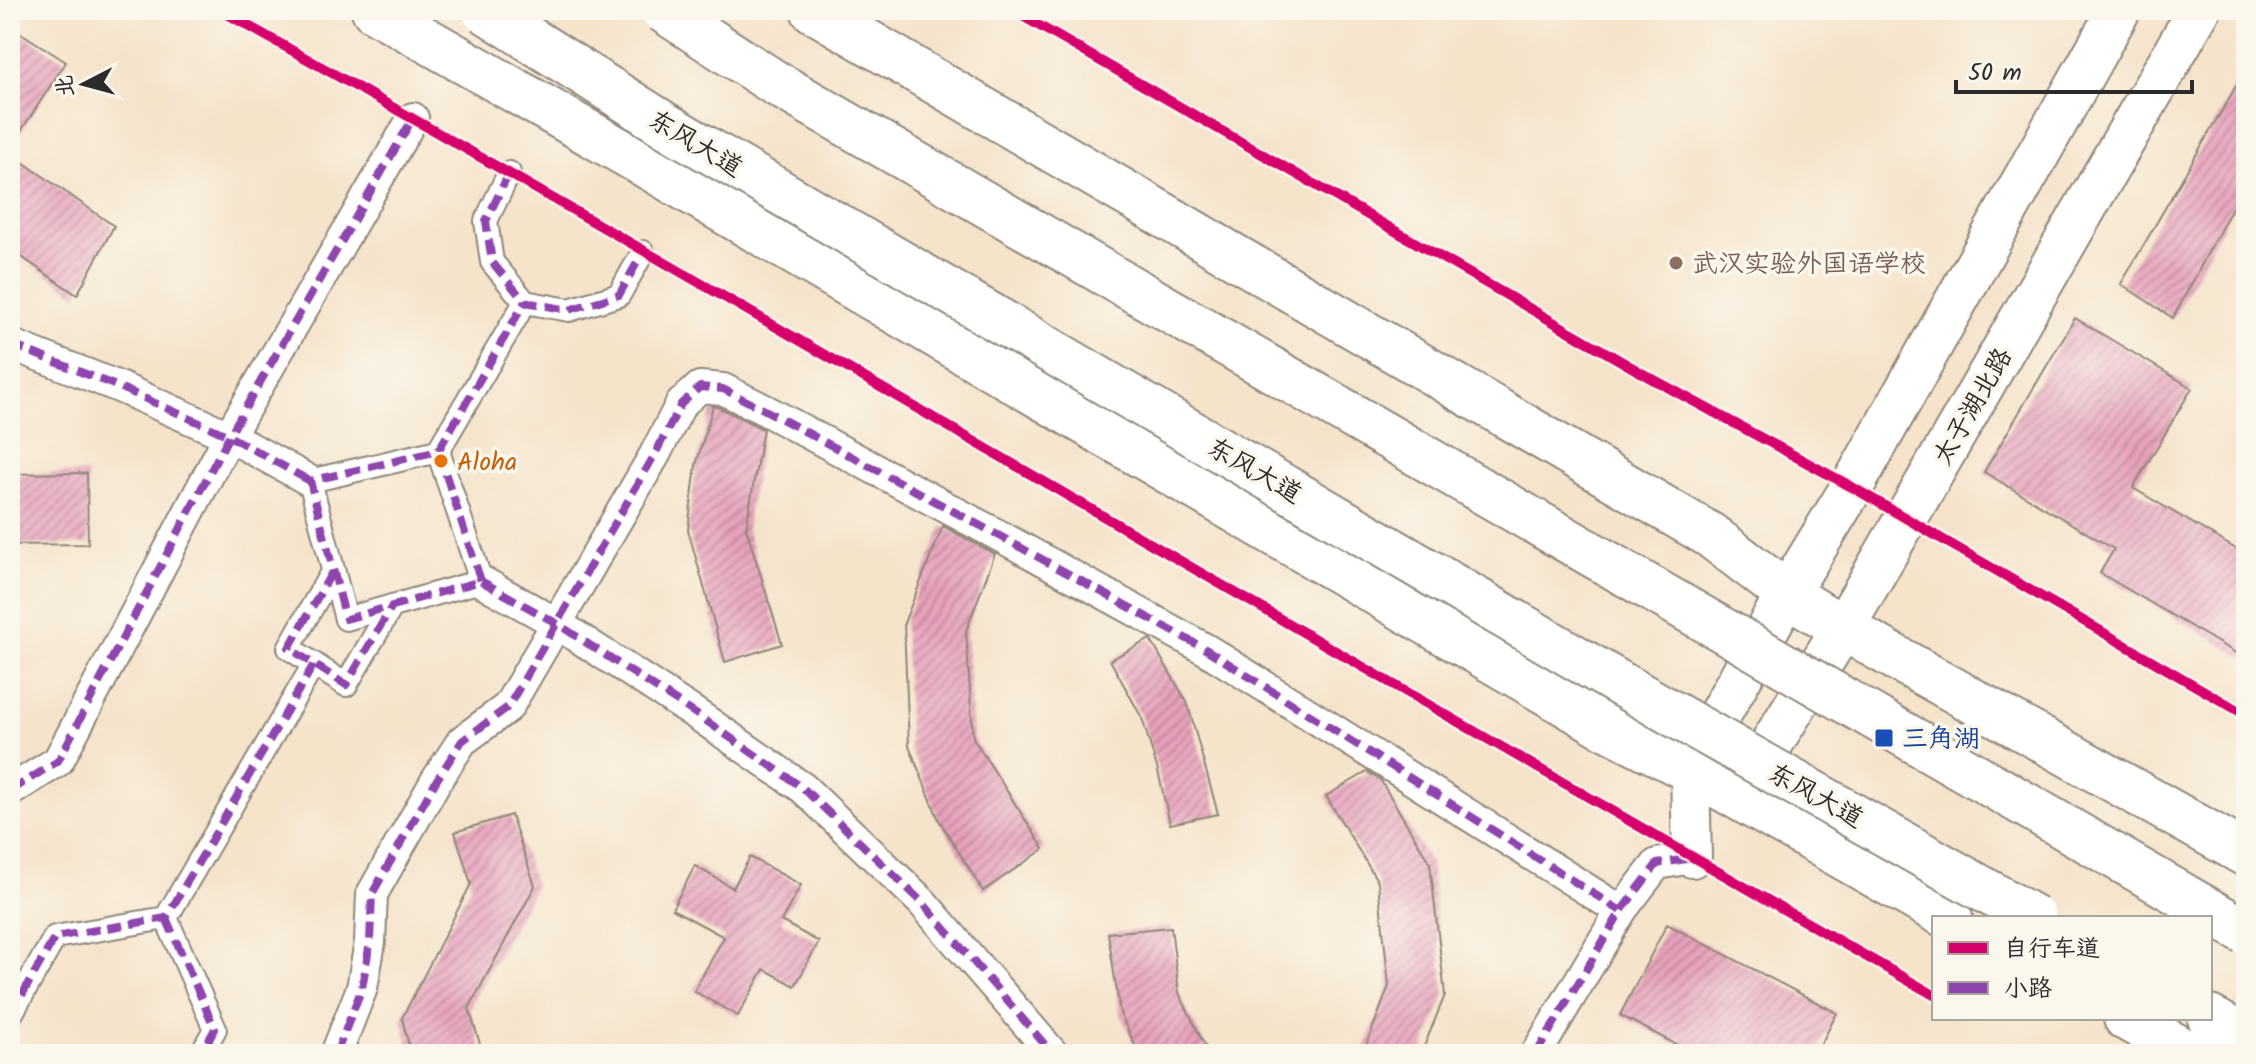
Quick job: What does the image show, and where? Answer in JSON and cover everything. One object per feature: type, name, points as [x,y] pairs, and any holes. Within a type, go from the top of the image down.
[{"type":"main road","points":[[374,10],[645,165],[1602,725],[1690,770],[1946,916]]},
{"type":"main road","name":"东风大道","points":[[484,10],[667,126],[1624,686],[2030,916]]},
{"type":"main road","points":[[643,10],[772,81],[2246,932]]},
{"type":"main road","points":[[663,10],[772,81]]},
{"type":"main road","points":[[813,10],[1710,535],[1787,594],[1843,628],[2246,854]]},
{"type":"main road","points":[[1690,770],[2119,10]]},
{"type":"main road","name":"太子湖北路","points":[[1738,798],[1843,628],[2199,10]]},
{"type":"main road","points":[[2212,1019],[2246,1038]]},
{"type":"main road","points":[[2130,1020],[2190,1054]]},
{"type":"street","points":[[10,791],[58,761],[229,436],[413,118]]},
{"type":"street","points":[[509,173],[486,221],[492,262],[525,302],[569,310],[619,295],[643,252]]},
{"type":"street","points":[[10,344],[119,387],[229,436],[310,481],[438,451],[525,302]]},
{"type":"street","points":[[336,1054],[362,988],[370,942],[372,894],[462,741],[508,707],[681,404],[700,387],[723,389],[1207,650],[1621,911]]},
{"type":"street","points":[[438,451],[481,581],[556,623],[803,788],[922,902],[1053,1054]]},
{"type":"street","points":[[310,481],[346,619],[481,581]]},
{"type":"street","points":[[332,572],[289,648],[346,685],[392,606]]},
{"type":"street","points":[[166,918],[314,664]]},
{"type":"street","points":[[1536,1054],[1621,911],[1657,864],[1692,858],[1690,770]]},
{"type":"street","points":[[10,1016],[55,937],[166,918]]},
{"type":"street","points":[[166,918],[215,1029],[201,1054]]},
{"type":"building","points":[[10,26],[66,62],[10,148]]},
{"type":"building","points":[[2246,69],[2246,182],[2173,318],[2121,284]]},
{"type":"building","points":[[10,153],[114,226],[77,295],[10,249]]},
{"type":"building","points":[[2075,318],[2192,388],[2133,488],[2246,555],[2246,659],[2100,573],[2114,549],[1984,472]]},
{"type":"building","points":[[713,406],[763,429],[746,528],[782,644],[725,662],[688,530],[696,465]]},
{"type":"building","points":[[87,473],[88,544],[10,545],[10,474]]},
{"type":"building","points":[[943,526],[995,554],[966,631],[973,738],[1044,849],[983,891],[939,820],[909,746],[904,623]]},
{"type":"building","points":[[1150,639],[1187,702],[1218,814],[1170,824],[1142,718],[1110,660]]},
{"type":"building","points":[[1367,772],[1381,781],[1430,863],[1445,995],[1421,1054],[1363,1054],[1389,986],[1378,882],[1326,796]]},
{"type":"building","points":[[511,815],[535,886],[469,1008],[483,1054],[411,1054],[402,1018],[471,884],[455,832]]},
{"type":"building","points":[[750,857],[801,885],[781,921],[819,942],[795,986],[764,969],[738,1016],[694,991],[724,937],[672,909],[695,866],[733,888]]},
{"type":"building","points":[[1667,924],[1837,1013],[1816,1054],[1694,1054],[1620,1015]]},
{"type":"building","points":[[1171,927],[1179,993],[1209,1054],[1139,1054],[1120,1013],[1108,933]]},
{"type":"marked path","points":[[10,791],[58,761],[229,436],[413,118]]},
{"type":"marked path","points":[[509,173],[486,221],[492,262],[525,302],[569,310],[619,295],[643,252]]},
{"type":"marked path","points":[[438,451],[481,581],[346,619],[310,481],[438,451],[525,302]]},
{"type":"marked path","points":[[10,344],[119,387],[229,436],[310,481]]},
{"type":"marked path","points":[[336,1054],[362,988],[370,942],[372,894],[462,741],[508,707],[681,404],[700,387],[723,389],[765,410],[1207,650],[1621,911]]},
{"type":"marked path","points":[[332,572],[289,648],[346,685],[392,606]]},
{"type":"marked path","points":[[481,581],[556,623],[803,788],[922,902],[1053,1054]]},
{"type":"marked path","points":[[10,1016],[55,937],[166,918],[314,664]]},
{"type":"marked path","points":[[1536,1054],[1621,911],[1657,864],[1692,858]]},
{"type":"marked path","points":[[166,918],[215,1029],[201,1054]]},
{"type":"cycle path","points":[[220,10],[650,254],[1932,994]]},
{"type":"cycle path","points":[[1012,10],[1647,376],[1852,487],[2246,715]]},
{"type":"place","name":"武汉实验外国语学校","points":[[1676,263]]},
{"type":"place","name":"Aloha","points":[[441,461]]},
{"type":"place","name":"三角湖","points":[[1884,738]]}]
